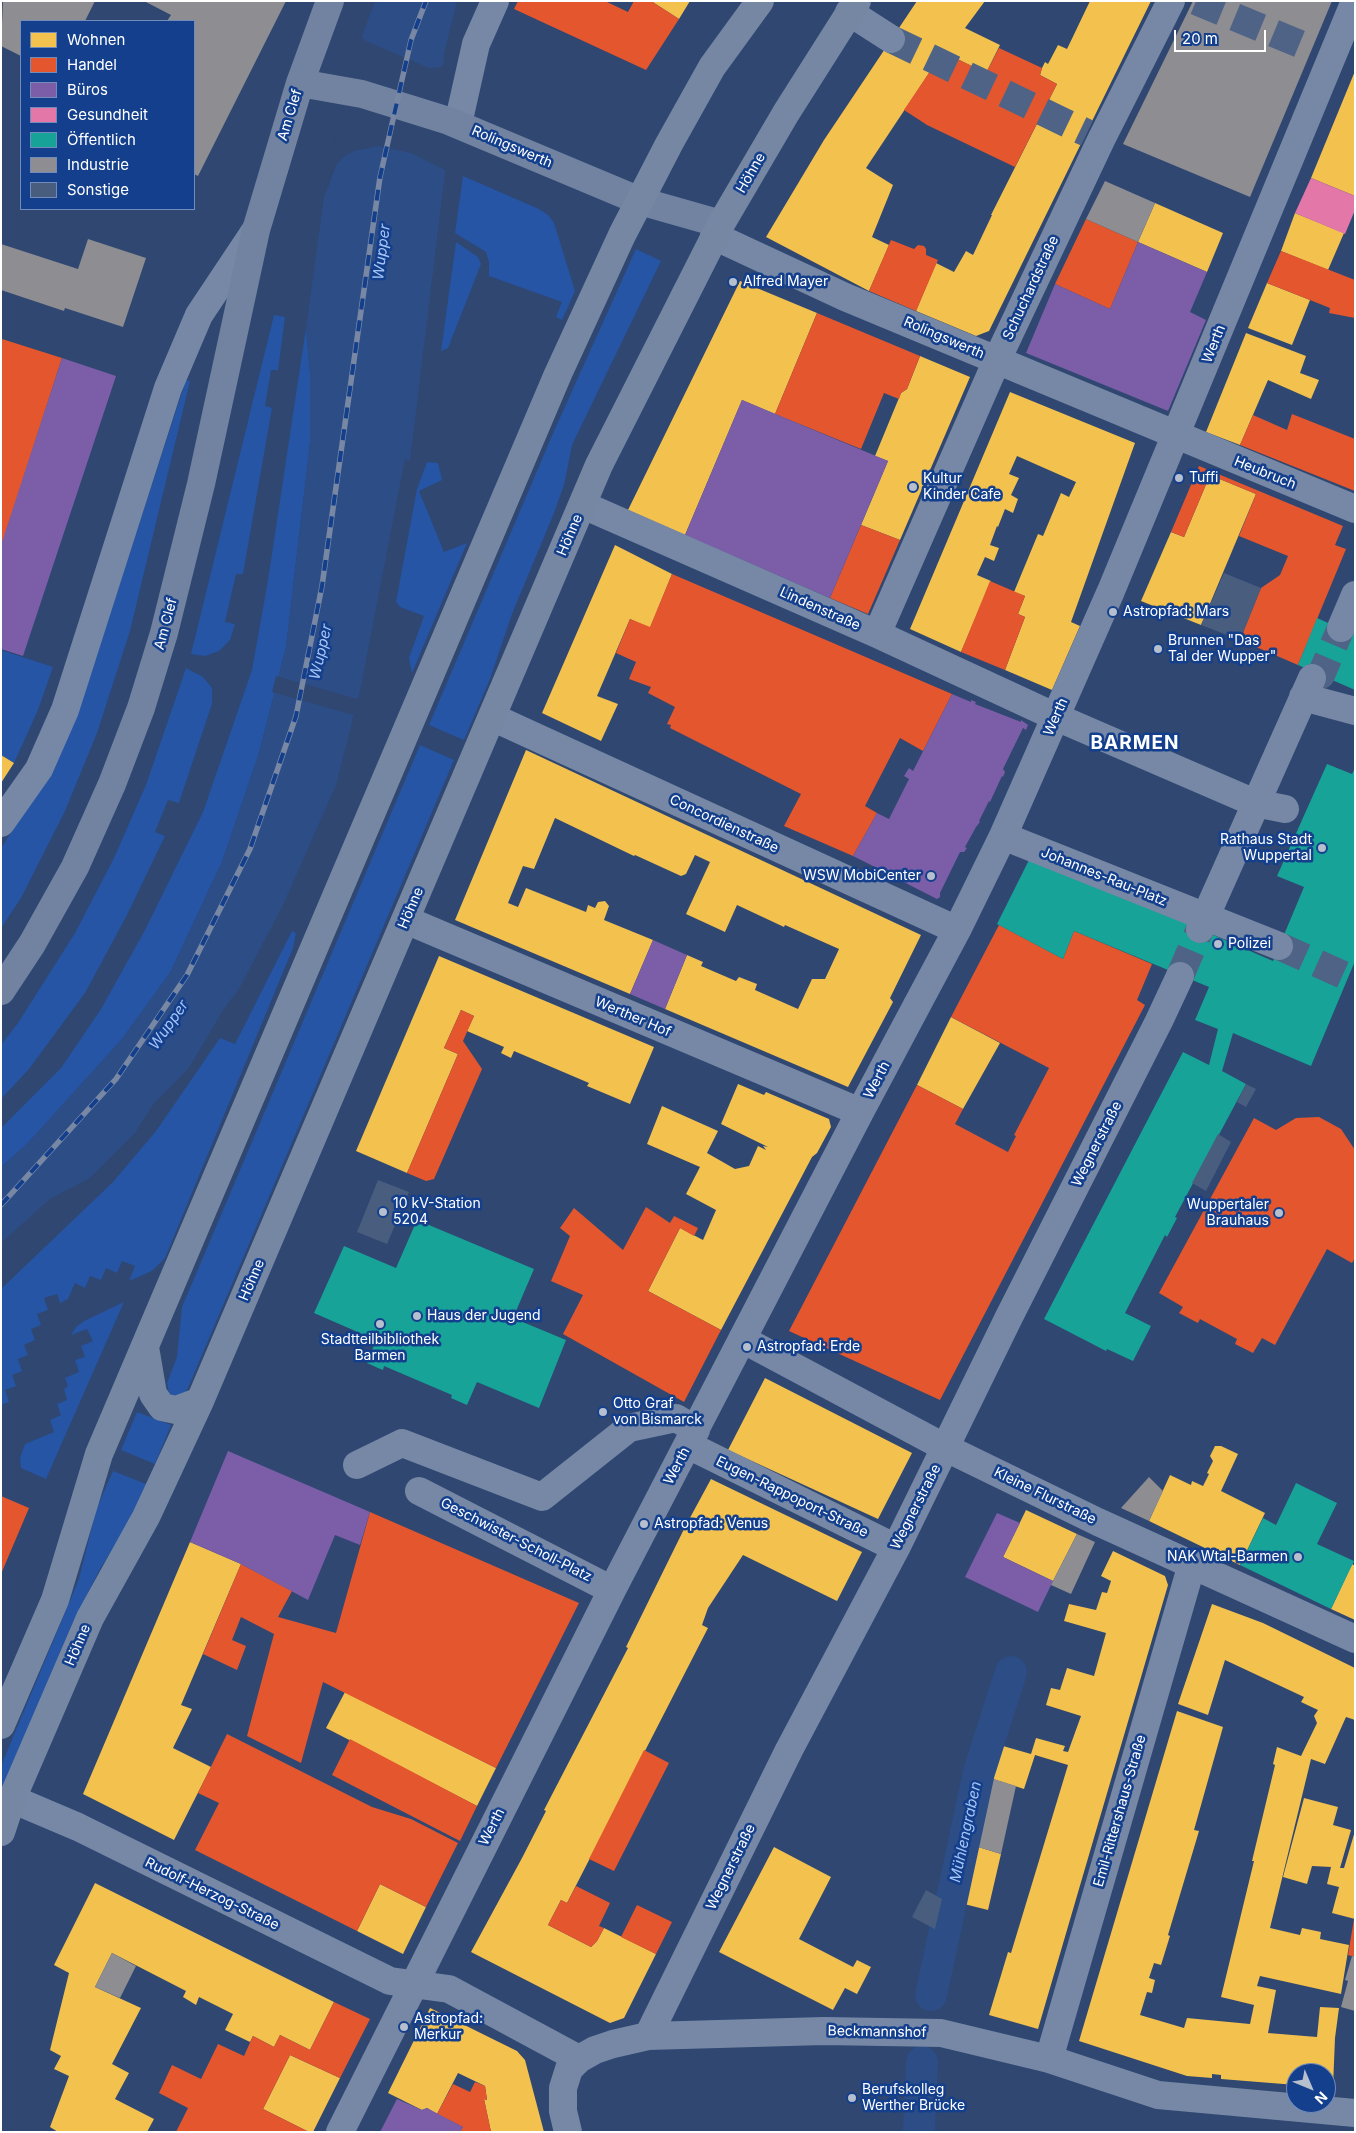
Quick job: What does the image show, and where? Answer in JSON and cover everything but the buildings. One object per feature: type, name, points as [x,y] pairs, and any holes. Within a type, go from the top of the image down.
[{"type":"main road","name":"Am Clef","points":[[1,991],[32,944],[75,867],[112,784],[141,708],[164,633],[199,493],[256,230],[300,83],[330,1]]},
{"type":"main road","points":[[1,1725],[55,1600],[99,1454],[558,374],[622,235],[669,144],[712,67],[760,1]]},
{"type":"main road","name":"Höhne","points":[[1,1832],[12,1799],[90,1618],[150,1508],[200,1401],[599,465],[717,230],[786,113],[853,6]]},
{"type":"main road","name":"Rolingswerth","points":[[300,83],[362,94],[453,122],[640,201],[717,230]]},
{"type":"main road","points":[[145,1347],[153,1394],[162,1407],[176,1410],[200,1401]]},
{"type":"street","points":[[453,122],[476,44],[496,1]]},
{"type":"street","name":"Schuchardstraße","points":[[877,634],[1094,136],[1171,1]]},
{"type":"street","name":"Werth","points":[[340,2132],[412,1985],[612,1590],[860,1112],[957,930],[1003,836],[1056,718],[1176,436],[1322,53],[1355,1]]},
{"type":"street","points":[[853,6],[890,39]]},
{"type":"street","name":"Am Clef","points":[[1,822],[39,769],[65,710],[168,388],[199,315],[256,230]]},
{"type":"street","name":"Rolingswerth","points":[[717,230],[845,297],[1176,436]]},
{"type":"street","name":"Heubruch","points":[[1176,436],[1355,509]]},
{"type":"street","name":"Lindenstraße","points":[[583,505],[877,634],[1056,718]]},
{"type":"street","points":[[1341,628],[1355,595]]},
{"type":"street","points":[[1200,929],[1307,688],[1355,711]]},
{"type":"street","name":"Concordienstraße","points":[[492,717],[957,930]]},
{"type":"street","points":[[1056,718],[1255,803],[1285,809]]},
{"type":"street","name":"Johannes-Rau-Platz","points":[[1003,836],[1279,946]]},
{"type":"street","name":"Werther Hof","points":[[406,920],[860,1112]]},
{"type":"street","name":"Wegnerstraße","points":[[648,2036],[789,1750],[896,1548],[1009,1317],[1160,1021],[1180,976]]},
{"type":"street","name":"Kleine Flurstraße","points":[[742,1339],[946,1448],[1098,1522],[1355,1639]]},
{"type":"street","points":[[357,1465],[402,1443],[542,1497],[629,1428],[676,1418],[692,1438]]},
{"type":"street","name":"Eugen-Rappoport-Straße","points":[[692,1438],[896,1548]]},
{"type":"street","name":"Geschwister-Scholl-Platz","points":[[419,1491],[612,1590]]},
{"type":"street","name":"Emil-Rittershaus-Straße","points":[[1049,2059],[1192,1564]]},
{"type":"street","name":"Rudolf-Herzog-Straße","points":[[12,1799],[78,1827],[360,1968],[390,1981],[412,1985]]},
{"type":"street","points":[[412,1985],[449,1990],[579,2059],[570,2070],[563,2088],[562,2111],[568,2132]]},
{"type":"street","name":"Beckmannshof","points":[[579,2059],[613,2044],[648,2036],[824,2031],[941,2033],[1049,2059],[1158,2095],[1355,2113]]},
{"type":"shaded area","points":[[463,176],[539,209],[548,215],[554,223],[575,291],[562,320],[556,317],[562,302],[489,276],[489,262],[486,252],[455,233]]},
{"type":"shaded area","points":[[456,242],[478,257],[481,264],[448,348],[441,351]]},
{"type":"shaded area","points":[[636,249],[661,261],[572,445],[564,485],[554,513],[512,614],[490,679],[464,740],[429,725],[554,431]]},
{"type":"shaded area","points":[[274,315],[285,317],[278,370],[271,370],[265,406],[272,408],[243,574],[236,574],[225,622],[235,624],[230,640],[219,651],[205,656],[191,654]]},
{"type":"shaded area","points":[[306,328],[310,372],[310,443],[286,647],[259,753],[222,862],[170,973],[122,1039],[28,1143],[1,1167],[1,1128],[61,1068],[101,1009],[145,930],[203,812],[252,670],[268,580]]},
{"type":"shaded area","points":[[186,380],[190,381],[130,631],[97,733],[65,811],[21,898],[1,928],[1,848],[47,778],[75,721]]},
{"type":"shaded area","points":[[427,462],[438,463],[442,480],[419,491],[444,552],[467,543],[412,673],[409,658],[424,616],[400,607],[396,602],[417,489]]},
{"type":"shaded area","points":[[1,650],[53,667],[38,710],[14,763],[1,755]]},
{"type":"shaded area","points":[[186,668],[203,677],[212,688],[212,704],[179,803],[168,800],[155,832],[165,836],[127,915],[85,993],[29,1069],[1,1099],[1,1045],[18,1023],[75,933],[114,858],[146,785]]},
{"type":"shaded area","points":[[420,745],[454,760],[188,1388],[183,1397],[177,1398],[169,1393],[167,1383],[177,1357],[182,1307]]},
{"type":"shaded area","points":[[292,931],[296,933],[293,948],[165,1258],[152,1271],[129,1281],[135,1266],[122,1261],[117,1273],[106,1268],[101,1280],[90,1276],[85,1288],[75,1283],[68,1299],[60,1303],[57,1294],[44,1298],[48,1310],[37,1314],[41,1325],[31,1329],[35,1340],[24,1345],[28,1355],[18,1359],[22,1371],[12,1375],[16,1386],[5,1390],[9,1402],[1,1405],[1,1289],[113,1182],[156,1131],[220,1038],[235,1044]]},
{"type":"shaded area","points":[[124,1302],[46,1479],[21,1468],[20,1458],[25,1444],[54,1432],[50,1420],[61,1415],[57,1404],[67,1400],[64,1389],[68,1386],[65,1378],[79,1372],[75,1360],[85,1357],[81,1346],[93,1341],[87,1329],[71,1335],[76,1327],[84,1321]]},
{"type":"shaded area","points":[[137,1412],[171,1425],[155,1464],[121,1450]]},
{"type":"shaded area","points":[[113,1471],[146,1484],[125,1529],[100,1569],[73,1622],[1,1791],[1,1766],[79,1579],[96,1510]]},
{"type":"water","name":"Wupper","points":[[375,1],[457,1],[444,54],[445,173],[410,461],[405,459],[360,691],[336,785],[283,905],[239,989],[223,1010],[189,1068],[154,1103],[135,1133],[90,1178],[50,1199],[1,1243],[1,1167],[28,1143],[122,1039],[170,973],[222,862],[259,753],[286,647],[310,443],[310,372],[306,328],[324,197],[336,166],[336,149],[362,36]]},
{"type":"pier","points":[[360,35],[366,41],[429,68],[441,67],[446,57],[447,145],[445,170],[411,153],[379,146],[354,151],[345,156],[336,165],[331,174],[328,187],[325,187],[334,165],[333,148]]},
{"type":"pier","points":[[276,676],[361,700],[357,716],[272,692]]},
{"type":"waterway","name":"Mühlengraben","points":[[931,1995],[979,1772],[1011,1672]]},
{"type":"waterway","name":"Mühlengraben","points":[[919,2132],[922,2062]]},
{"type":"tunnel","points":[[1196,1],[1312,49]]},
{"type":"tunnel","points":[[891,39],[1087,133]]},
{"type":"tunnel","points":[[1312,678],[1321,675],[1341,628]]},
{"type":"tunnel","points":[[1180,976],[1200,929]]},
{"type":"tunnel","points":[[1279,946],[1348,977]]},
{"type":"railway","points":[[1,1205],[116,1079],[187,975],[250,849],[296,716],[322,586],[380,177],[411,40],[426,1]]},
{"type":"place","name":"Alfred Mayer","points":[[733,282]]},
{"type":"place","name":"Tuffi","points":[[1179,478]]},
{"type":"place","name":"Kultur Kinder Cafe","points":[[913,487]]},
{"type":"place","name":"Astropfad: Mars","points":[[1113,612]]},
{"type":"place","name":"Brunnen \"Das Tal der Wupper\"","points":[[1158,649]]},
{"type":"place","name":"Rathaus Stadt Wuppertal","points":[[1322,848]]},
{"type":"place","name":"WSW MobiCenter","points":[[931,876]]},
{"type":"place","name":"Polizei","points":[[1218,944]]},
{"type":"place","name":"10 kV-Station 5204","points":[[383,1212]]},
{"type":"place","name":"Wuppertaler Brauhaus","points":[[1279,1213]]},
{"type":"place","name":"Haus der Jugend","points":[[417,1316]]},
{"type":"place","name":"Stadtteilbibliothek Barmen","points":[[380,1324]]},
{"type":"place","name":"Astropfad: Erde","points":[[747,1347]]},
{"type":"place","name":"Otto Graf von Bismarck","points":[[603,1412]]},
{"type":"place","name":"Astropfad: Venus","points":[[644,1524]]},
{"type":"place","name":"NAK Wtal-Barmen","points":[[1298,1557]]},
{"type":"place","name":"Astropfad: Merkur","points":[[404,2027]]},
{"type":"place","name":"Berufskolleg Werther Brücke","points":[[852,2098]]},
{"type":"district","name":"BARMEN","points":[[1135,743]]}]
